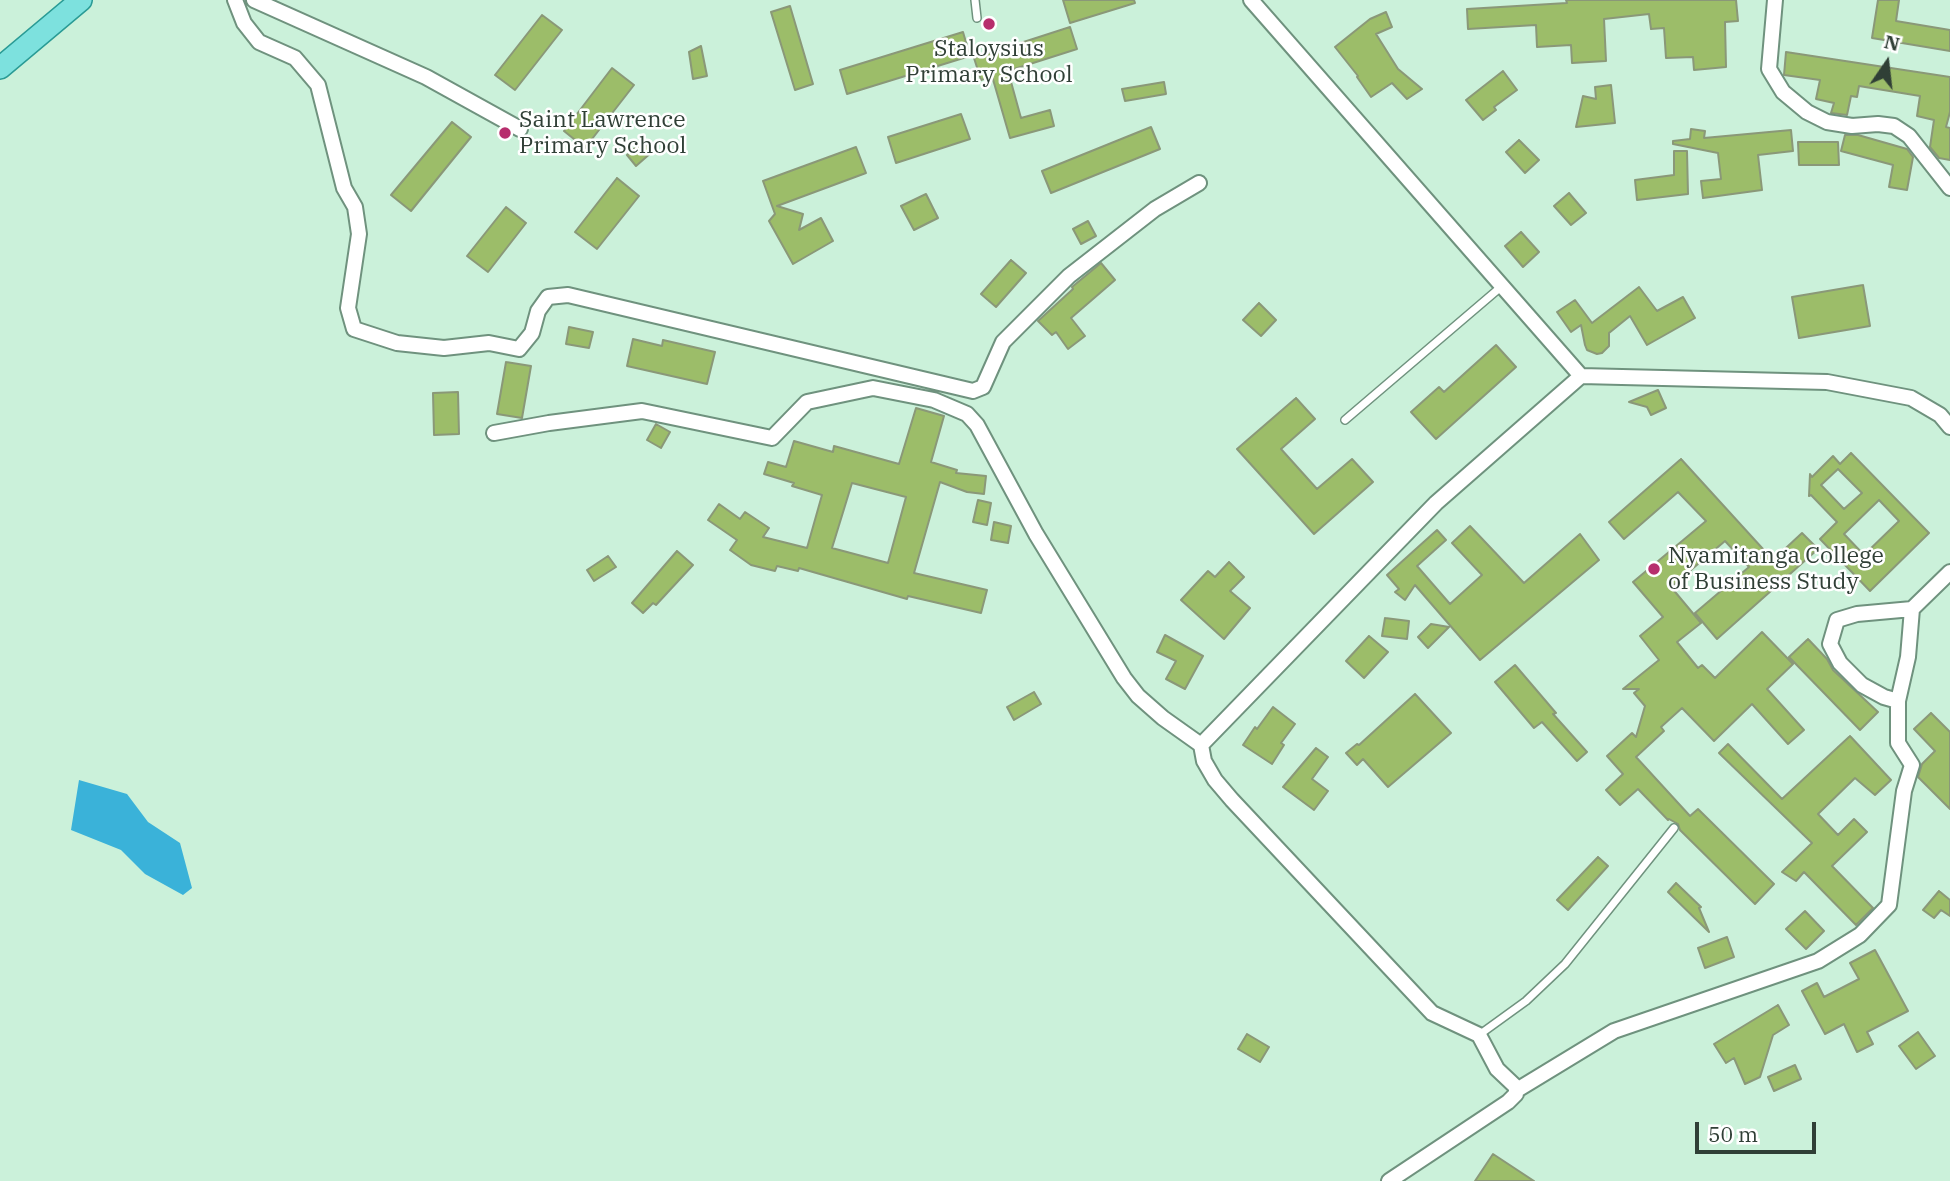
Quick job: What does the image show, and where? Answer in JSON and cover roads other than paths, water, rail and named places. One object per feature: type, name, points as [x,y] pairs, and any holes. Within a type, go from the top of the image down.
[{"type":"main road","points":[[0,68],[81,0]]},
{"type":"street","points":[[235,0],[244,23],[258,42],[295,58],[318,85],[344,188],[355,207],[359,234],[348,308],[354,329],[397,343],[444,348],[489,343],[519,349],[532,333],[537,311],[548,297],[568,295],[973,391],[983,387],[1003,342],[1069,276],[1155,209],[1199,183]]},
{"type":"street","points":[[254,0],[426,77],[520,129]]},
{"type":"street","points":[[1251,0],[1581,376]]},
{"type":"street","points":[[1775,0],[1769,69],[1783,92],[1807,112],[1827,121],[1852,125],[1894,126],[1909,136],[1950,188]]},
{"type":"street","points":[[1201,745],[1436,503],[1581,376],[1827,382],[1911,398],[1940,415],[1950,428]]},
{"type":"street","points":[[494,433],[642,411],[772,438],[807,402],[873,388],[934,400],[967,414],[977,425],[1036,534],[1124,678],[1138,696],[1201,745],[1204,761],[1215,780],[1432,1013],[1479,1035],[1497,1069],[1510,1079],[1517,1090]]},
{"type":"street","points":[[1898,701],[1861,685],[1840,663],[1830,644],[1837,620],[1857,614],[1912,609],[1950,572]]},
{"type":"street","points":[[1389,1181],[1507,1102],[1517,1090],[1614,1031],[1818,961],[1860,935],[1889,905],[1904,791],[1912,765],[1898,743],[1898,701],[1908,657],[1912,609]]},
{"type":"lane","points":[[975,0],[977,18]]},
{"type":"lane","points":[[1345,420],[1502,285]]},
{"type":"lane","points":[[1479,1035],[1526,1001],[1565,964],[1674,828]]},
{"type":"water","points":[[79,780],[127,794],[148,822],[180,843],[192,888],[183,895],[145,874],[121,850],[71,830]]},
{"type":"place","name":"Staloysius Primary School","points":[[989,24]]},
{"type":"place","name":"Saint Lawrence Primary School","points":[[505,133]]},
{"type":"place","name":"Nyamitanga College of Business Study","points":[[1654,569]]}]
